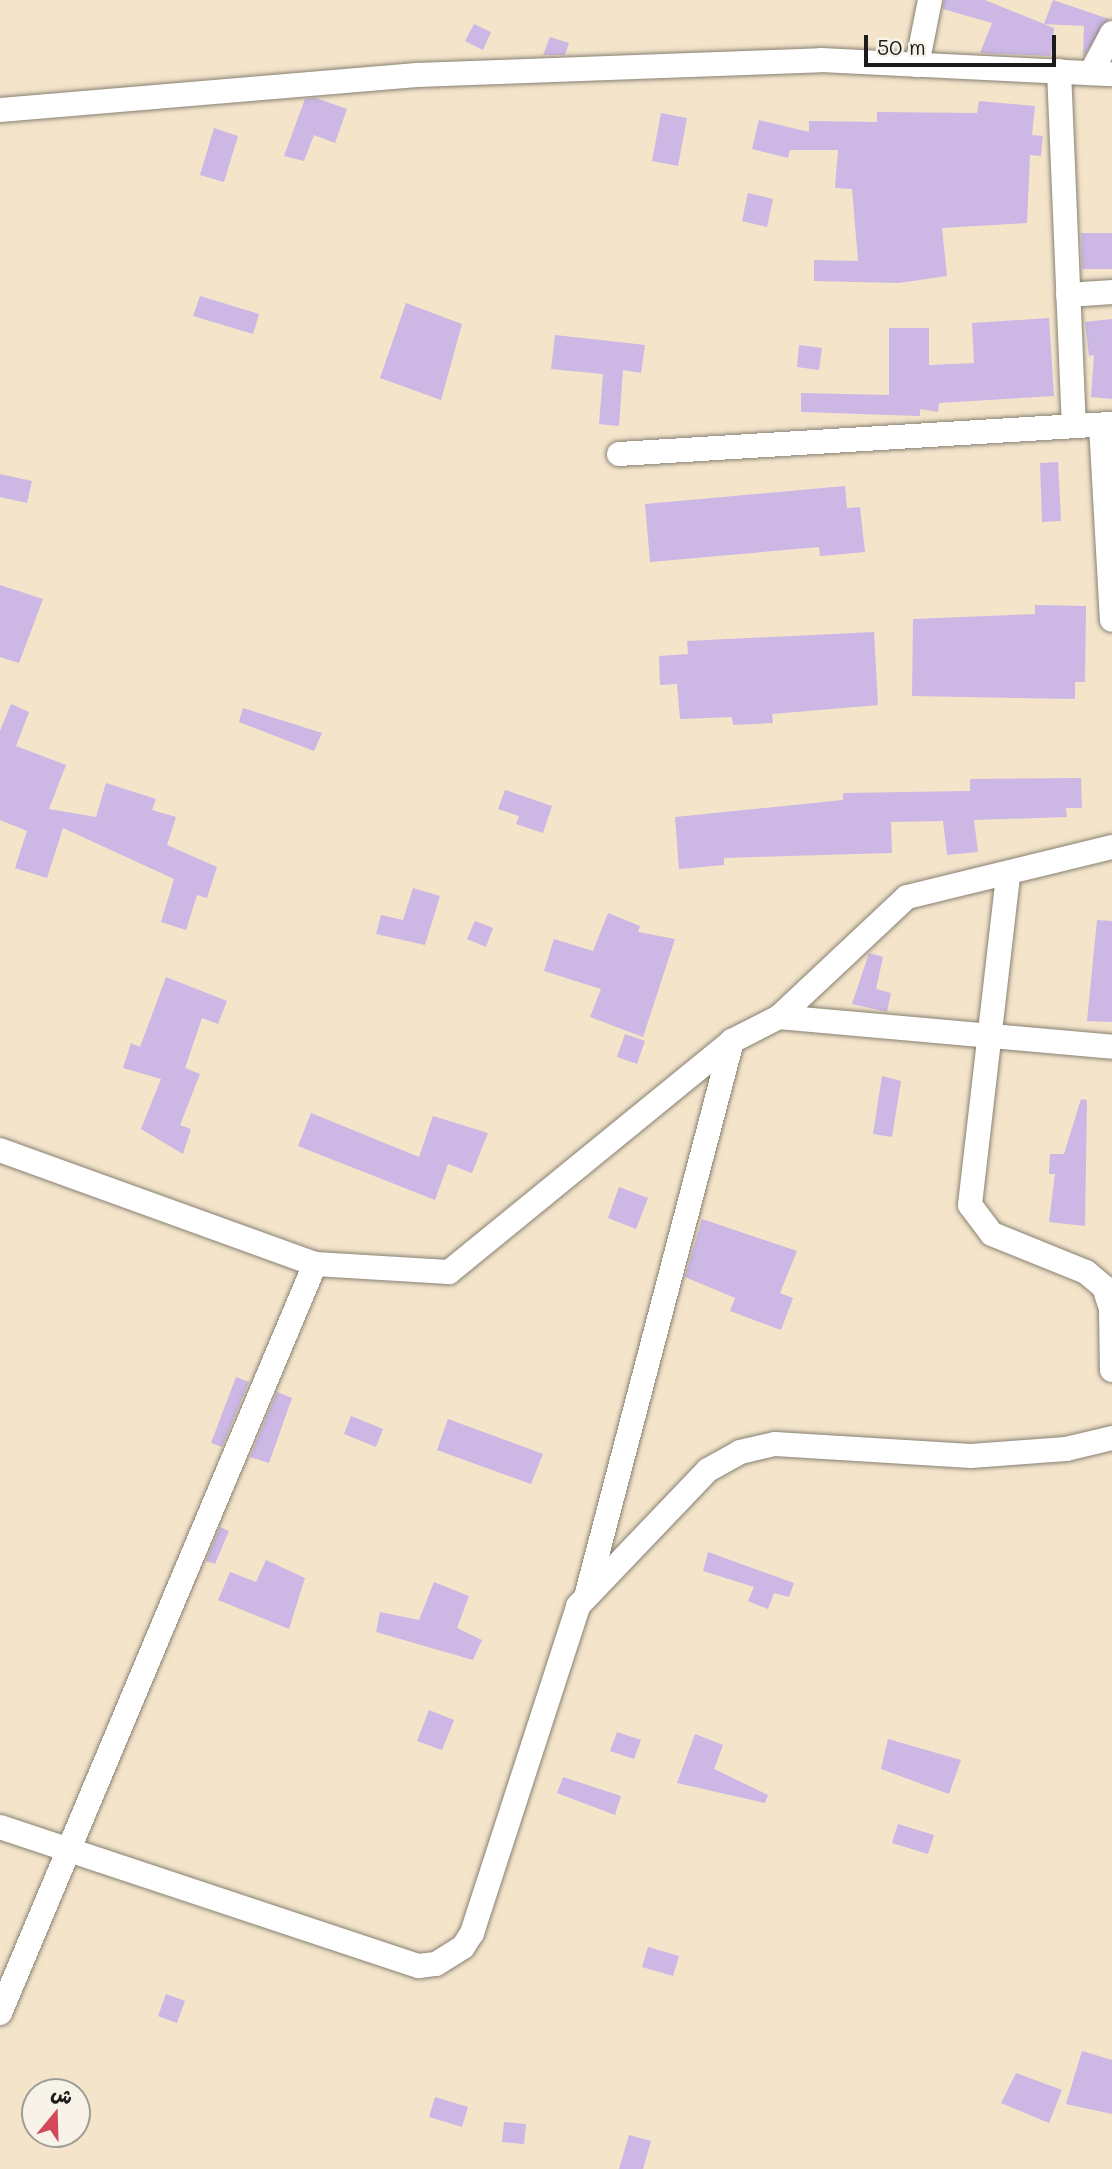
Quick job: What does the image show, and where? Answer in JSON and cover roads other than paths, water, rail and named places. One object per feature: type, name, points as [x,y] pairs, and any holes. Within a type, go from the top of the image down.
[{"type":"street","points":[[917,65],[930,0]]},
{"type":"street","points":[[0,110],[417,75],[821,60],[1101,74],[1112,33]]},
{"type":"street","points":[[1059,71],[1074,426]]},
{"type":"street","points":[[1068,295],[1112,292]]},
{"type":"street","points":[[619,454],[1106,424],[1112,620]]},
{"type":"street","points":[[0,1150],[315,1264],[449,1272],[732,1041],[779,1017],[907,897],[1008,876],[1112,847]]},
{"type":"street","points":[[1008,876],[971,1192],[974,1217],[992,1234],[1086,1272],[1104,1287],[1111,1309],[1112,1370]]},
{"type":"street","points":[[779,1017],[1112,1048]]},
{"type":"street","points":[[0,1827],[70,1848],[419,1966],[451,1958],[472,1933],[586,1597],[732,1041]]},
{"type":"street","points":[[0,2013],[315,1264]]},
{"type":"street","points":[[586,1597],[694,1482],[740,1452],[775,1444],[983,1455],[1112,1438]]}]
